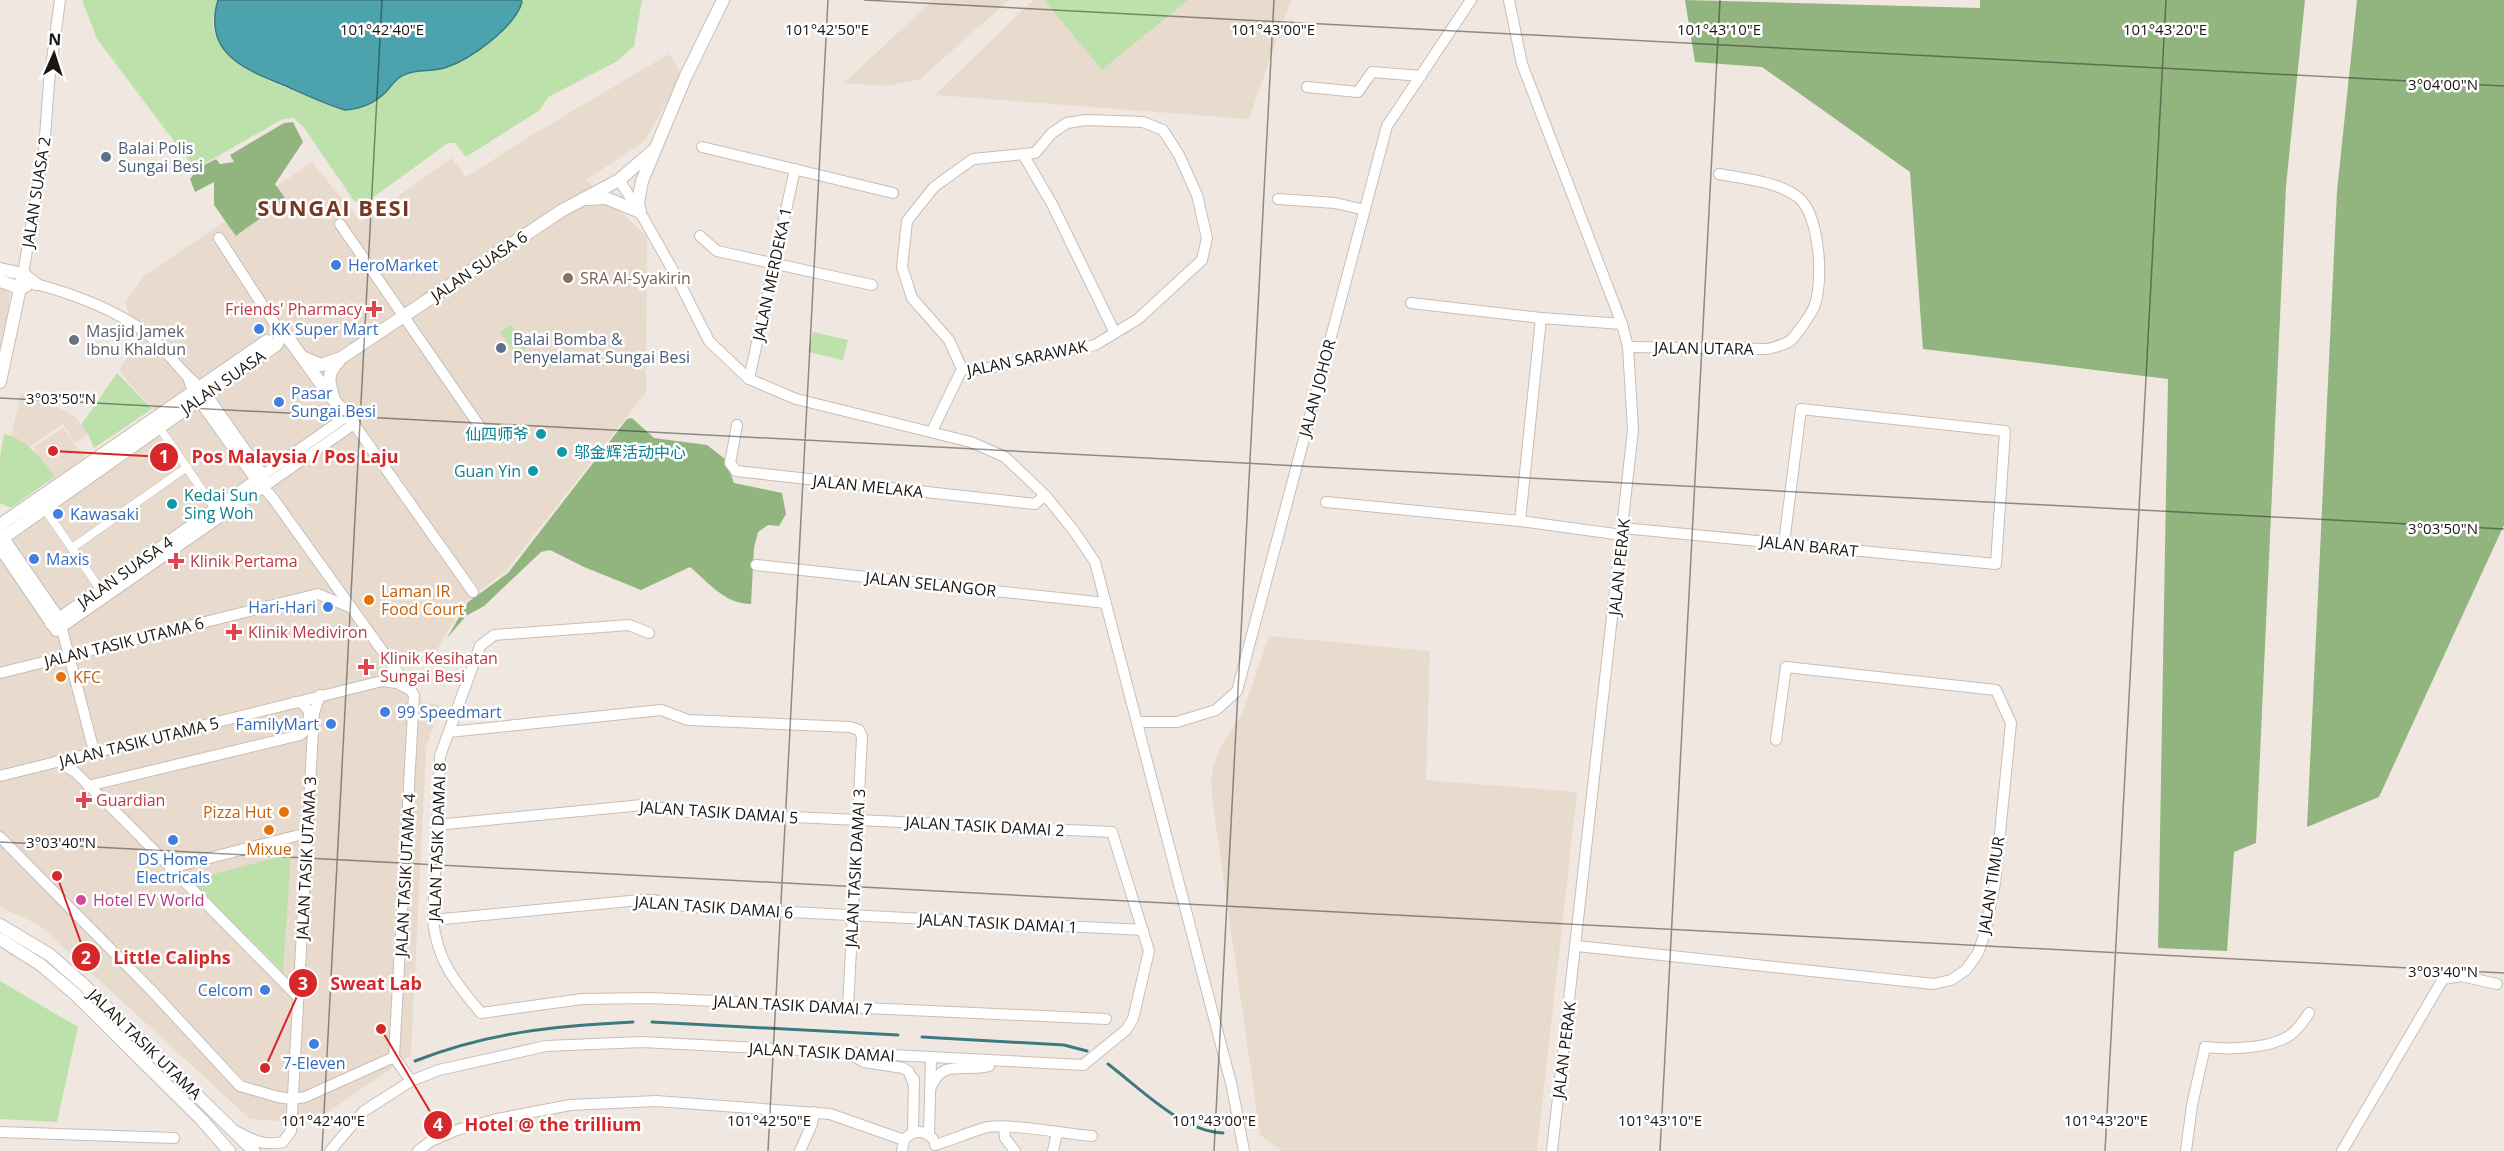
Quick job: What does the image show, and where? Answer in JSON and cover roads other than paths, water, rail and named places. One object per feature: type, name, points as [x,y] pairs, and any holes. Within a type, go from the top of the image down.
[{"type":"street","name":"JALAN SUASA 2","points":[[0,382],[23,274],[44,150],[49,82],[60,0]]},
{"type":"street","points":[[640,212],[638,203],[640,188],[655,149],[685,78],[723,0]]},
{"type":"street","name":"JALAN JOHOR","points":[[1137,722],[1177,722],[1215,710],[1237,691],[1387,126],[1472,0]]},
{"type":"street","name":"JALAN PERAK","points":[[1509,0],[1522,64],[1622,324],[1628,347],[1633,430],[1577,946],[1552,1151]]},
{"type":"street","points":[[1307,87],[1358,92],[1372,72],[1421,76]]},
{"type":"street","name":"JALAN SARAWAK","points":[[932,431],[962,369],[979,370],[1095,345],[1138,319],[1202,260],[1207,238],[1197,195],[1179,155],[1163,130],[1143,122],[1086,120],[1066,123],[1052,133],[1035,153],[1024,156]]},
{"type":"street","points":[[702,147],[892,193]]},
{"type":"street","name":"JALAN SUASA 6","points":[[302,357],[321,365],[341,358],[561,211],[619,180],[655,149]]},
{"type":"street","points":[[962,369],[949,340],[912,298],[902,267],[907,221],[934,187],[973,159],[1024,156],[1052,204],[1115,333]]},
{"type":"street","name":"JALAN MERDEKA 1","points":[[748,379],[795,169]]},
{"type":"street","name":"JALAN UTARA","points":[[1628,347],[1768,349],[1790,341],[1814,308],[1818,286],[1818,240],[1807,207],[1798,198],[1774,185],[1719,174]]},
{"type":"street","points":[[619,180],[675,274],[709,341],[748,379],[796,399],[932,431],[971,442],[1005,457],[1045,495],[1095,562],[1239,1118],[1244,1151]]},
{"type":"street","points":[[582,200],[606,198],[640,212]]},
{"type":"street","points":[[1278,199],[1335,203],[1365,210]]},
{"type":"street","points":[[340,224],[485,434]]},
{"type":"street","points":[[700,236],[717,251],[872,285]]},
{"type":"street","points":[[219,238],[282,335],[289,339],[350,420],[473,592]]},
{"type":"street","points":[[0,269],[23,274],[36,284],[68,293],[145,332],[167,352],[200,393],[324,571],[413,691]]},
{"type":"street","points":[[0,281],[20,288],[36,284]]},
{"type":"street","points":[[1411,303],[1541,318],[1622,324]]},
{"type":"street","points":[[1520,521],[1541,318]]},
{"type":"street","name":"JALAN SUASA","points":[[1,540],[159,427],[271,339],[282,335]]},
{"type":"street","points":[[334,399],[328,375],[330,369],[341,358]]},
{"type":"street","name":"JALAN SUASA","points":[[0,525],[200,393]]},
{"type":"street","name":"JALAN BARAT","points":[[1326,502],[1996,564],[2005,431],[1801,409],[1784,543]]},
{"type":"street","name":"JALAN SUASA 4","points":[[58,627],[100,589],[215,509],[350,420]]},
{"type":"street","name":"JALAN MELAKA","points":[[737,425],[730,463],[736,471],[1035,504],[1045,495]]},
{"type":"street","points":[[159,427],[215,509]]},
{"type":"street","points":[[72,548],[187,467]]},
{"type":"street","name":"JALAN SUASA 4","points":[[58,627],[261,480]]},
{"type":"street","points":[[44,508],[100,589]]},
{"type":"street","points":[[1,540],[58,627],[69,655],[94,751]]},
{"type":"street","name":"JALAN SELANGOR","points":[[756,565],[1106,603]]},
{"type":"street","points":[[324,571],[323,586],[318,594],[335,599],[352,609]]},
{"type":"street","name":"JALAN TASIK UTAMA 6","points":[[0,673],[318,594]]},
{"type":"street","name":"JALAN TASIK DAMAI 8","points":[[481,1012],[452,979],[435,940],[433,920],[441,756],[480,646],[494,635],[628,625],[649,633]]},
{"type":"street","points":[[382,681],[389,672],[390,662]]},
{"type":"street","name":"JALAN TIMUR","points":[[1577,946],[1935,984],[1951,980],[1966,970],[1978,953],[1985,933],[1995,884],[2011,723],[1996,690],[1786,667],[1776,740]]},
{"type":"street","name":"JALAN TASIK UTAMA 5","points":[[0,776],[320,694],[382,681],[397,683],[413,691]]},
{"type":"street","name":"JALAN TASIK UTAMA 4","points":[[391,1093],[397,1078],[397,1071],[389,1059],[415,699],[413,691]]},
{"type":"street","name":"JALAN TASIK UTAMA 3","points":[[230,1128],[257,1142],[271,1145],[284,1142],[291,1131],[314,712],[320,694]]},
{"type":"street","points":[[88,786],[296,736],[308,728],[309,711],[302,703],[295,702]]},
{"type":"street","name":"JALAN TASIK DAMAI 3","points":[[449,732],[661,710],[688,720],[850,727],[859,730],[862,737],[848,1007]]},
{"type":"street","points":[[296,736],[307,742],[312,753]]},
{"type":"street","points":[[75,772],[78,755]]},
{"type":"street","points":[[57,761],[75,772],[298,997]]},
{"type":"street","name":"JALAN TASIK DAMAI 5","points":[[436,825],[642,805],[689,812],[858,820]]},
{"type":"street","name":"JALAN TASIK DAMAI 2","points":[[858,820],[1112,832]]},
{"type":"street","name":"JALAN TASIK DAMAI","points":[[330,1151],[364,1111],[411,1081],[439,1070],[546,1046],[642,1042],[1083,1065],[1126,1030],[1133,1019],[1149,951],[1112,832]]},
{"type":"street","points":[[170,868],[307,833]]},
{"type":"street","points":[[0,837],[152,991],[240,1086],[292,1099],[305,1097],[389,1059],[411,1081]]},
{"type":"street","name":"JALAN TASIK DAMAI 6","points":[[433,920],[652,900],[691,907],[853,915]]},
{"type":"street","name":"JALAN TASIK DAMAI 1","points":[[853,915],[1143,930]]},
{"type":"street","name":"JALAN TASIK UTAMA","points":[[0,925],[50,955],[254,1151]]},
{"type":"street","name":"JALAN TASIK UTAMA","points":[[0,939],[41,965],[75,994],[229,1151]]},
{"type":"street","points":[[2342,1151],[2443,979],[2461,976],[2497,984]]},
{"type":"street","name":"JALAN TASIK DAMAI 7","points":[[481,1012],[582,999],[650,998],[1106,1019]]},
{"type":"street","points":[[2186,1151],[2205,1047],[2226,1050],[2278,1042],[2294,1032],[2309,1012]]},
{"type":"street","points":[[850,1054],[864,1062],[903,1068],[909,1072],[914,1085]]},
{"type":"street","points":[[906,1141],[914,1085],[915,1057]]},
{"type":"street","points":[[931,1058],[933,1144]]},
{"type":"street","points":[[930,1089],[935,1077],[945,1070],[985,1067],[1004,1062]]},
{"type":"street","points":[[418,1151],[431,1141],[457,1130],[497,1119],[570,1105],[656,1101],[830,1114],[906,1141],[924,1133],[933,1144]]},
{"type":"street","points":[[201,1120],[212,1110]]},
{"type":"street","points":[[800,1151],[812,1124],[814,1112]]},
{"type":"street","points":[[933,1144],[958,1139],[985,1128],[1004,1127],[1092,1136]]},
{"type":"street","points":[[1004,1127],[1005,1138],[1015,1151]]},
{"type":"street","points":[[0,1132],[174,1138]]},
{"type":"street","points":[[1053,1151],[1057,1133]]},
{"type":"water","points":[[218,0],[521,0],[522,2],[511,22],[491,41],[468,57],[442,69],[403,75],[382,96],[362,107],[345,110],[257,74],[231,57],[222,47],[216,34],[215,19]]},
{"type":"waterway","points":[[415,1061],[469,1043],[522,1032],[633,1022]]},
{"type":"waterway","points":[[652,1022],[898,1035]]},
{"type":"waterway","points":[[922,1037],[1064,1045],[1087,1051]]},
{"type":"waterway","points":[[1108,1064],[1177,1117],[1192,1125],[1223,1133]]},
{"type":"place","name":"Balai Polis Sungai Besi","points":[[106,157]]},
{"type":"place","name":"HeroMarket","points":[[336,265]]},
{"type":"place","name":"SRA Al-Syakirin","points":[[568,278]]},
{"type":"place","name":"Friends' Pharmacy","points":[[374,309]]},
{"type":"place","name":"KK Super Mart","points":[[259,329]]},
{"type":"place","name":"Masjid Jamek Ibnu Khaldun","points":[[74,340]]},
{"type":"place","name":"Balai Bomba & Penyelamat Sungai Besi","points":[[501,348]]},
{"type":"place","name":"Pasar Sungai Besi","points":[[279,402]]},
{"type":"place","name":"仙四师爷","points":[[541,434]]},
{"type":"place","name":"Pos Malaysia / Pos Laju","points":[[53,451]]},
{"type":"place","name":"邬金辉活动中心","points":[[562,452]]},
{"type":"place","name":"Guan Yin","points":[[533,471]]},
{"type":"place","name":"Kedai Sun Sing Woh","points":[[172,504]]},
{"type":"place","name":"Kawasaki","points":[[58,514]]},
{"type":"place","name":"Maxis","points":[[34,559]]},
{"type":"place","name":"Klinik Pertama","points":[[176,561]]},
{"type":"place","name":"Laman IR Food Court","points":[[369,600]]},
{"type":"place","name":"Hari-Hari","points":[[328,607]]},
{"type":"place","name":"Klinik Mediviron","points":[[234,632]]},
{"type":"place","name":"Klinik Kesihatan Sungai Besi","points":[[366,667]]},
{"type":"place","name":"KFC","points":[[61,677]]},
{"type":"place","name":"99 Speedmart","points":[[385,712]]},
{"type":"place","name":"FamilyMart","points":[[331,724]]},
{"type":"place","name":"Guardian","points":[[84,800]]},
{"type":"place","name":"Pizza Hut","points":[[284,812]]},
{"type":"place","name":"Mixue","points":[[269,830]]},
{"type":"place","name":"DS Home Electricals","points":[[173,840]]},
{"type":"place","name":"Little Caliphs","points":[[57,876]]},
{"type":"place","name":"Hotel EV World","points":[[81,900]]},
{"type":"place","name":"Celcom","points":[[265,990]]},
{"type":"place","name":"Hotel @ the trillium","points":[[381,1029]]},
{"type":"place","name":"7-Eleven","points":[[314,1044]]},
{"type":"place","name":"Sweat Lab","points":[[265,1068]]},
{"type":"district","name":"SUNGAI BESI","points":[[334,207]]}]
